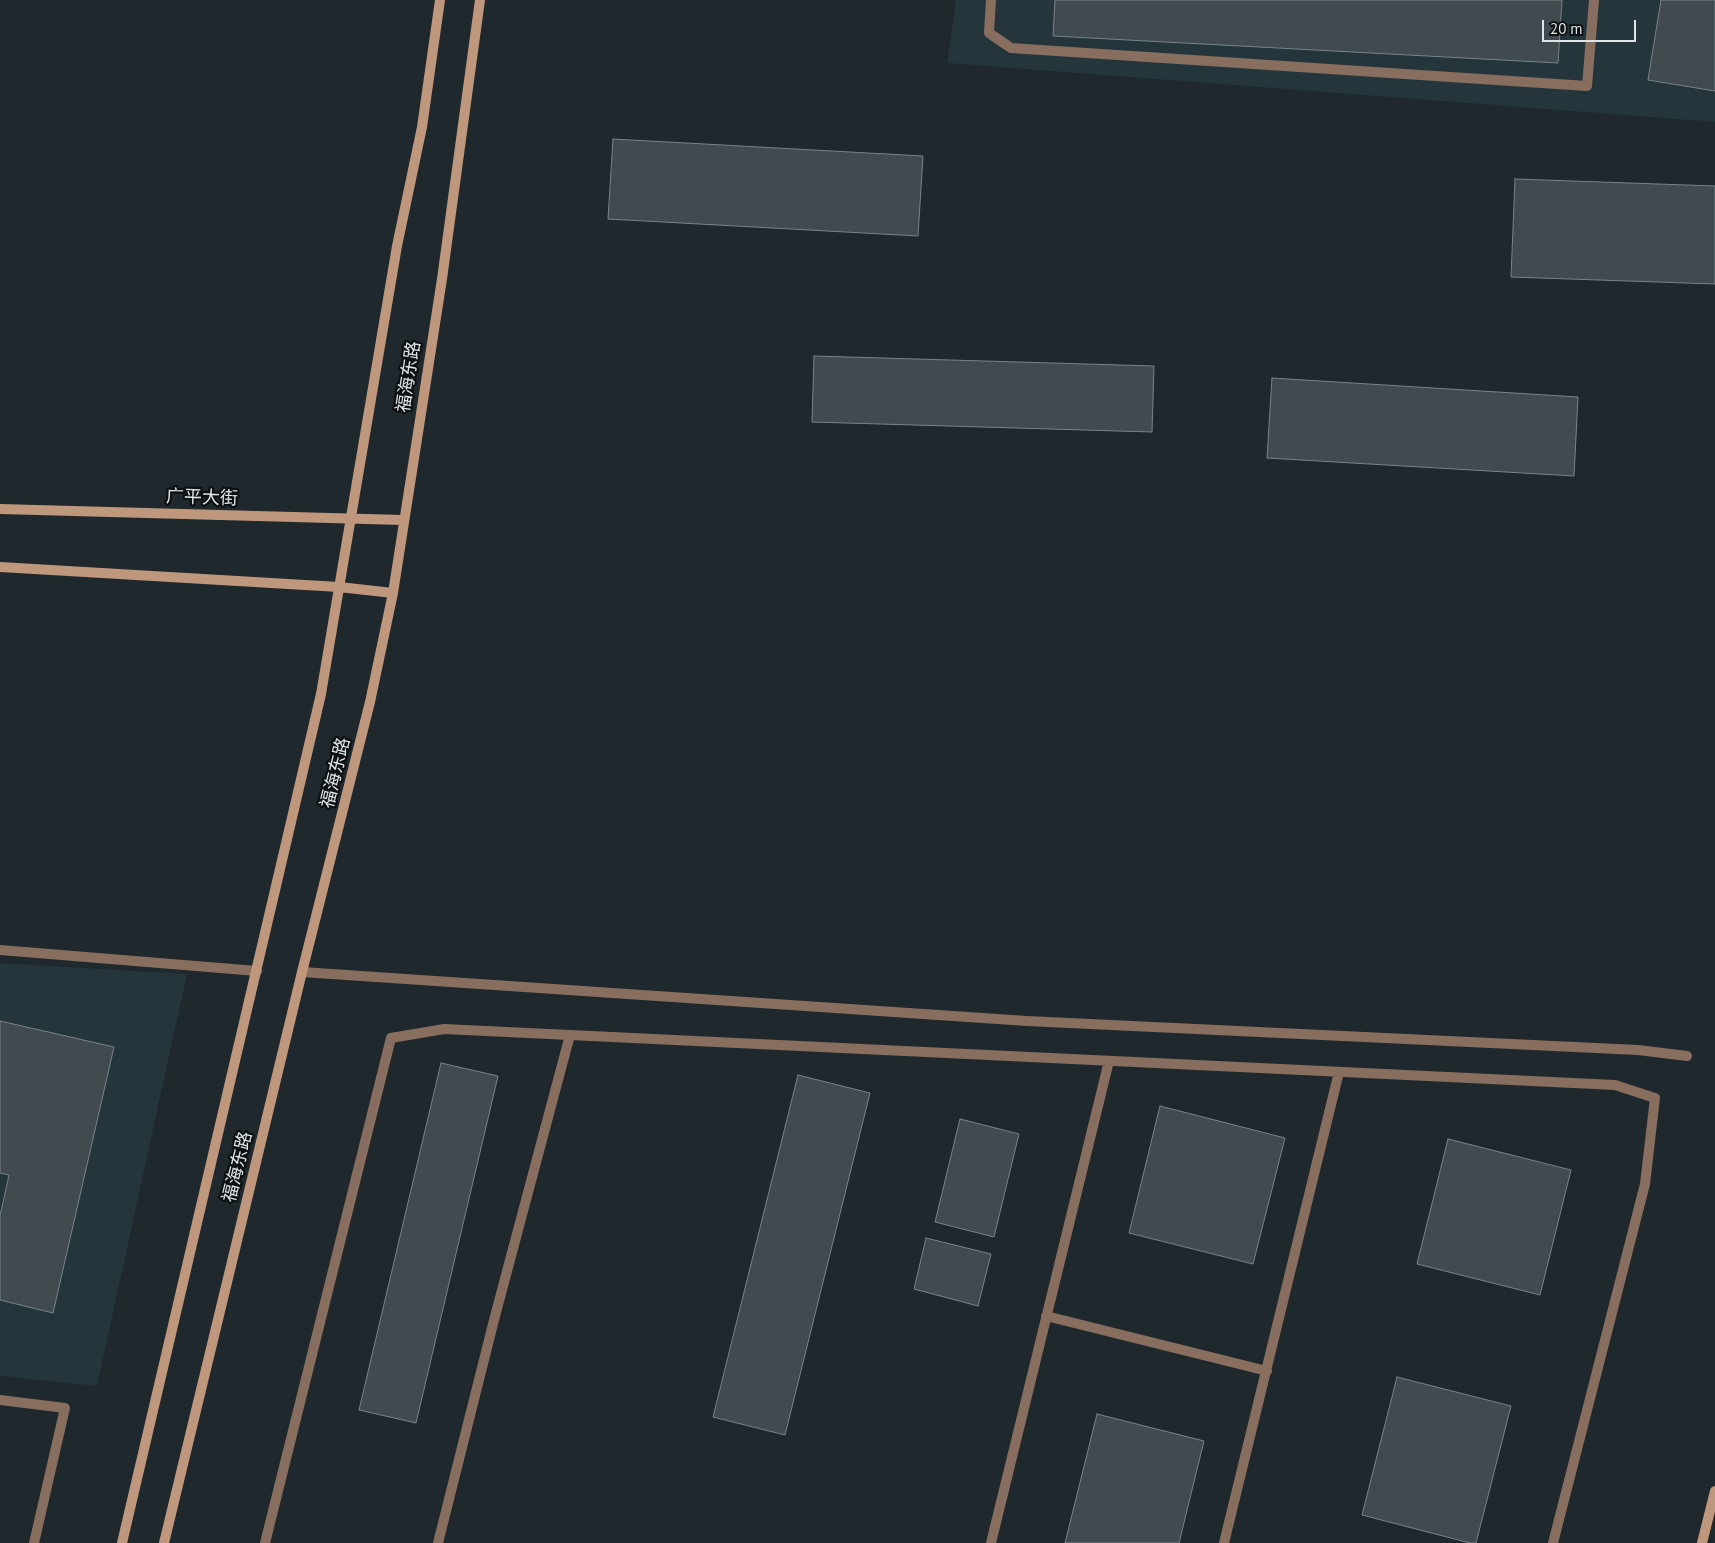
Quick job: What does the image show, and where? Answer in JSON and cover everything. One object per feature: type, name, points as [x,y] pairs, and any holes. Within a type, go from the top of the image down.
[{"type":"street","name":"福海东路","points":[[122,1543],[321,694],[397,246],[422,127],[440,0]]},
{"type":"street","name":"福海东路","points":[[164,1543],[302,972],[370,702],[393,593],[442,278],[480,0]]},
{"type":"street","points":[[991,0],[989,33],[1011,48],[1587,86],[1594,0]]},
{"type":"street","name":"广平大街","points":[[0,509],[403,520]]},
{"type":"street","points":[[0,567],[339,587],[393,593]]},
{"type":"street","points":[[0,950],[257,972]]},
{"type":"street","points":[[302,972],[1027,1021],[1638,1050],[1686,1056]]},
{"type":"street","points":[[265,1543],[390,1038],[444,1029],[1615,1085],[1654,1098],[1645,1184],[1553,1543]]},
{"type":"street","points":[[438,1543],[494,1320],[570,1035]]},
{"type":"street","points":[[991,1543],[1109,1061]]},
{"type":"street","points":[[1224,1543],[1340,1072]]},
{"type":"street","points":[[1046,1316],[1267,1371]]},
{"type":"street","points":[[0,1400],[65,1408],[34,1543]]},
{"type":"street","points":[[1702,1543],[1715,1491]]},
{"type":"shaded area","points":[[956,0],[1715,0],[1715,122],[947,63]]},
{"type":"shaded area","points":[[0,963],[187,974],[97,1386],[0,1376]]},
{"type":"building","points":[[1055,0],[1562,0],[1558,63],[1053,36]]},
{"type":"building","points":[[1661,0],[1715,0],[1715,91],[1648,80]]},
{"type":"building","points":[[613,139],[923,156],[918,236],[608,219]]},
{"type":"building","points":[[1515,179],[1715,186],[1715,284],[1511,277]]},
{"type":"building","points":[[814,356],[1154,366],[1152,432],[812,422]]},
{"type":"building","points":[[1272,378],[1578,397],[1574,476],[1267,458]]},
{"type":"building","points":[[0,1021],[114,1047],[53,1313],[0,1300],[0,1216],[9,1175],[0,1173]]},
{"type":"building","points":[[441,1063],[498,1076],[416,1423],[359,1410]]},
{"type":"building","points":[[798,1075],[870,1093],[785,1435],[713,1417]]},
{"type":"building","points":[[1160,1106],[1285,1138],[1253,1264],[1129,1233]]},
{"type":"building","points":[[960,1119],[1019,1134],[994,1237],[935,1222]]},
{"type":"building","points":[[1448,1139],[1571,1170],[1540,1295],[1417,1264]]},
{"type":"building","points":[[926,1238],[991,1254],[978,1306],[914,1289]]},
{"type":"building","points":[[1397,1377],[1511,1406],[1476,1543],[1362,1515]]},
{"type":"building","points":[[1097,1414],[1204,1441],[1179,1543],[1065,1543]]}]
